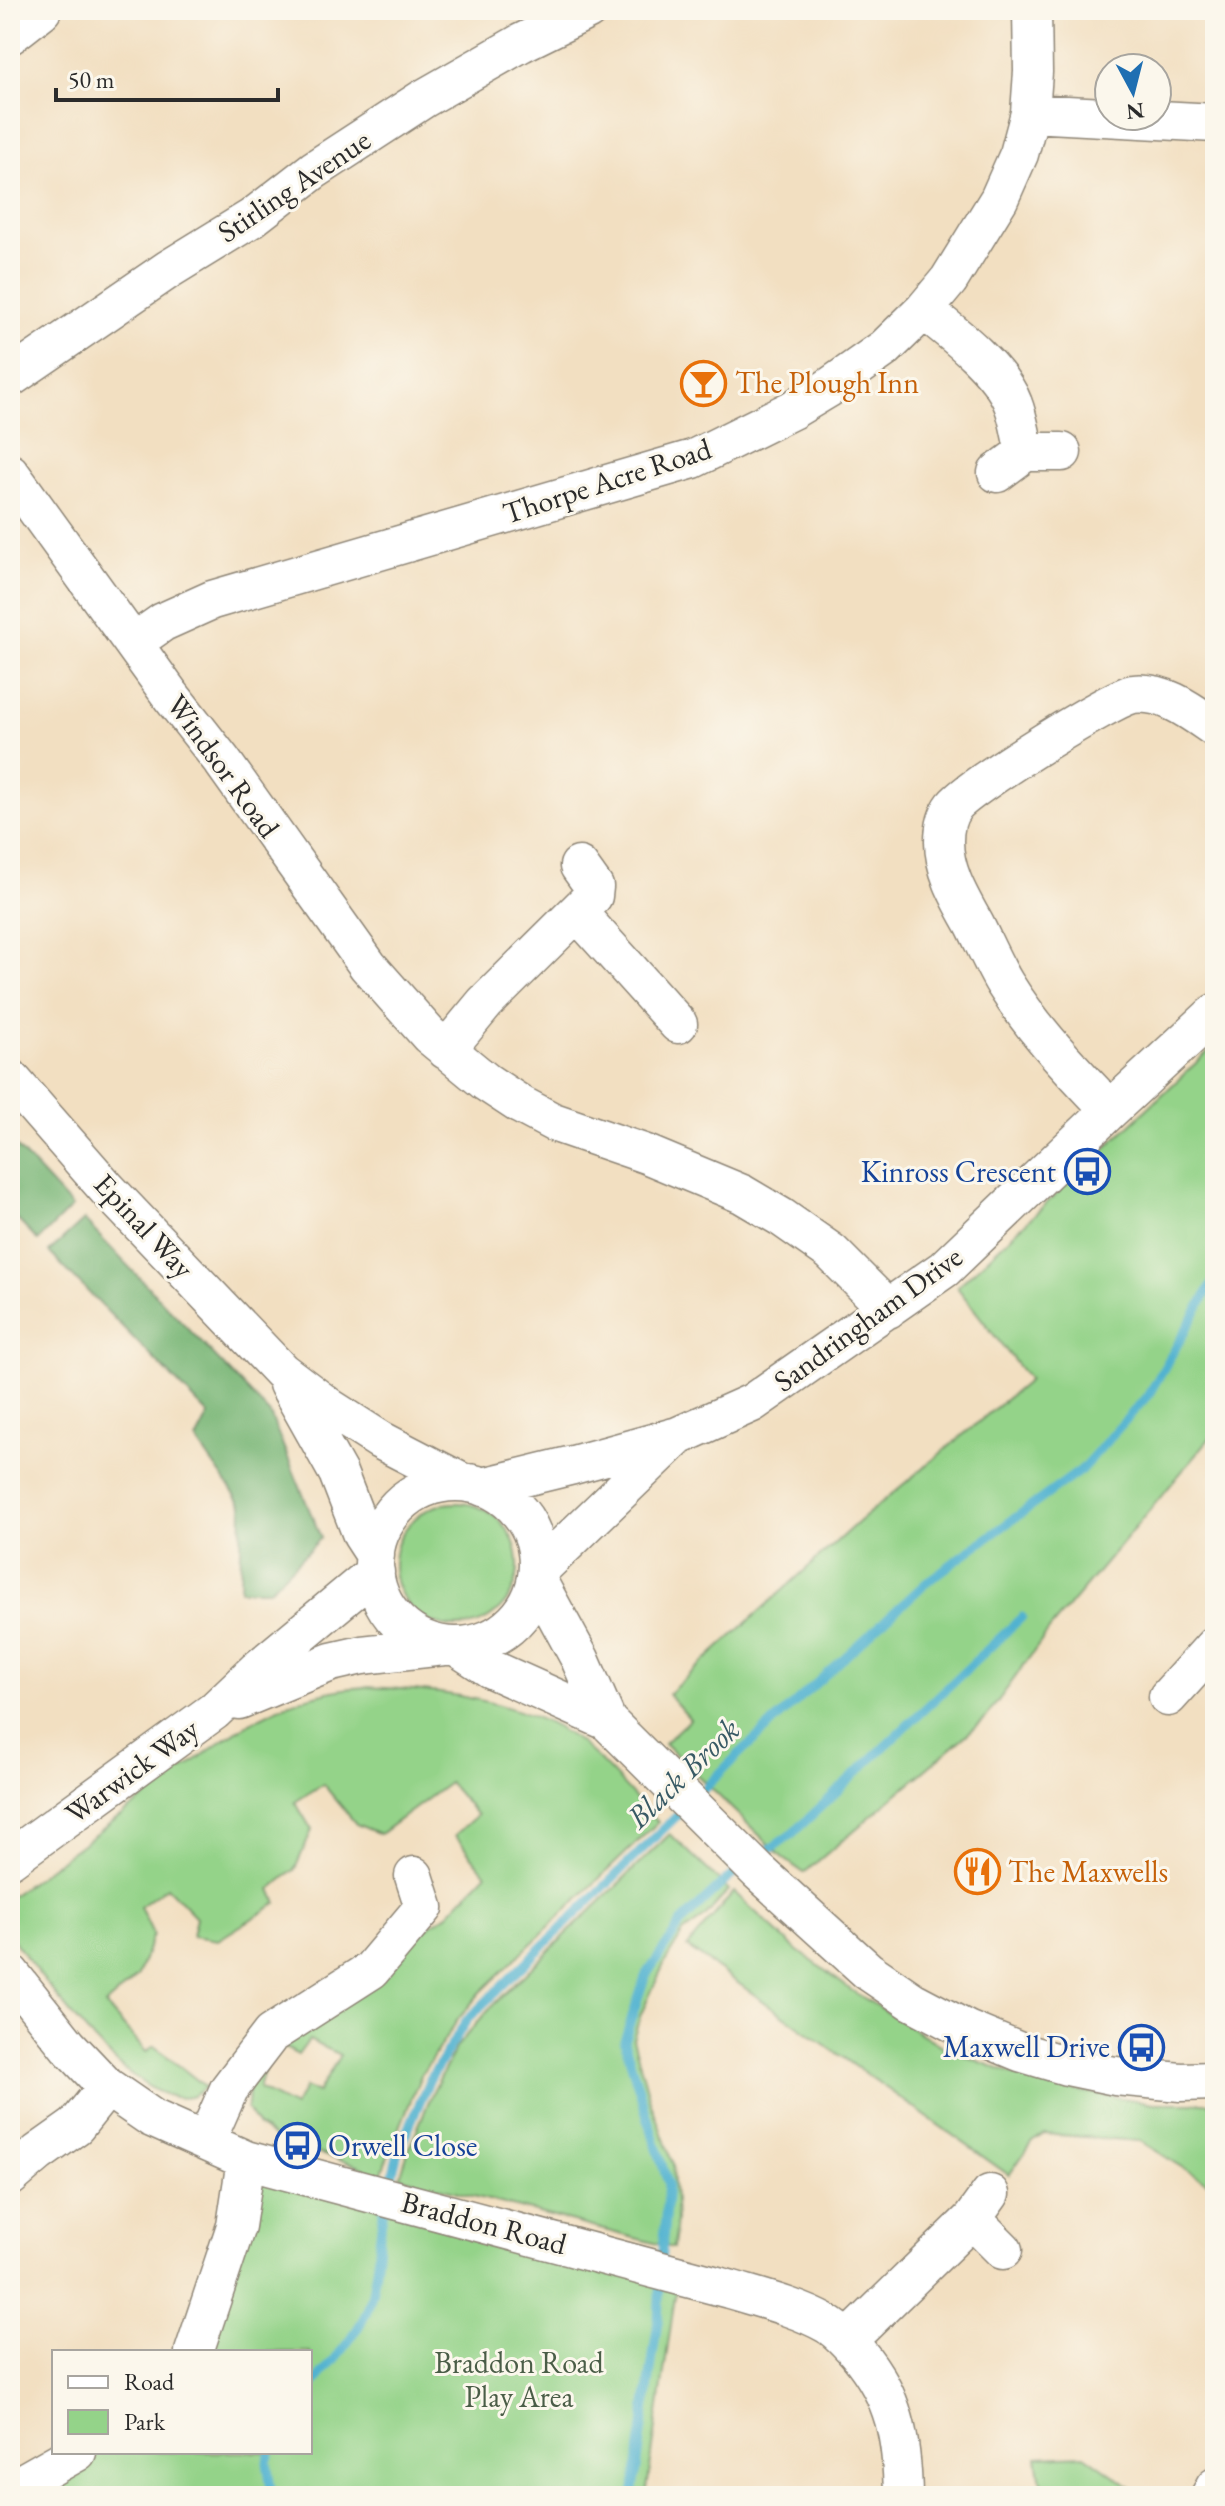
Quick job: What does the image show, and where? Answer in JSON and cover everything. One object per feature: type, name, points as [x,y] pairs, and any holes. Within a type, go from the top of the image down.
[{"type":"street","points":[[10,35],[42,10]]},
{"type":"street","name":"Stirling Avenue","points":[[10,378],[169,269],[252,218],[314,170],[423,99],[521,43],[588,10]]},
{"type":"street","name":"Thorpe Acre Road","points":[[133,643],[163,622],[212,600],[693,459],[792,410],[827,389],[885,348],[924,310],[949,280],[999,199],[1019,154],[1030,113],[1032,10]]},
{"type":"street","points":[[1030,113],[1215,123]]},
{"type":"street","points":[[924,310],[961,339],[989,367],[1013,403],[1028,459]]},
{"type":"street","name":"Windsor Road","points":[[10,473],[368,966],[429,1035],[486,1082],[553,1122],[646,1154],[742,1194],[768,1209],[831,1252],[888,1309]]},
{"type":"street","points":[[1110,1110],[1050,1046],[1006,985],[958,893],[947,865],[946,825],[954,807],[975,788],[1102,708],[1131,694],[1152,694],[1168,699],[1215,728]]},
{"type":"street","points":[[446,1050],[590,889],[678,1024]]},
{"type":"street","name":"Sandringham Drive","points":[[472,1484],[573,1465],[678,1436],[752,1403],[963,1253],[1215,1013]]},
{"type":"street","name":"Epinal Way","points":[[10,1078],[108,1190],[281,1371],[380,1440],[472,1484]]},
{"type":"street","name":"Epinal Way","points":[[281,1371],[338,1473],[375,1563]]},
{"type":"street","name":"Sandringham Drive","points":[[537,1575],[678,1436]]},
{"type":"street","points":[[451,1646],[474,1644],[492,1638],[508,1627],[526,1606],[537,1575],[537,1550],[530,1529],[518,1511],[502,1496],[472,1484],[436,1484],[413,1494],[394,1510],[381,1531],[375,1563],[376,1580],[385,1604],[400,1624],[422,1638],[451,1646],[491,1669],[607,1721],[758,1871],[868,1971],[912,2001],[967,2030],[1020,2052],[1067,2066],[1115,2076],[1181,2082],[1215,2081]]},
{"type":"street","name":"Warwick Way","points":[[10,1859],[214,1711],[375,1563]]},
{"type":"street","points":[[537,1575],[580,1659],[607,1721]]},
{"type":"street","name":"Warwick Way","points":[[214,1711],[331,1662],[362,1655],[451,1646]]},
{"type":"street","points":[[1168,1697],[1210,1659]]},
{"type":"street","points":[[206,2141],[229,2089],[271,2034],[371,1970],[424,1907],[414,1876]]},
{"type":"street","name":"Braddon Road","points":[[10,1973],[68,2046],[107,2087],[152,2118],[246,2160],[678,2276],[799,2311],[829,2326],[868,2365],[883,2388],[900,2441],[903,2496]]},
{"type":"street","points":[[10,2177],[76,2126],[107,2087]]},
{"type":"street","points":[[195,2350],[236,2226],[246,2160]]},
{"type":"street","points":[[847,2341],[981,2206],[1003,2250]]},
{"type":"street","points":[[10,2490],[73,2454]]},
{"type":"street","points":[[1210,2496],[1215,2487]]},
{"type":"green space","points":[[1215,1045],[1215,1432],[1050,1629],[985,1719],[804,1873],[783,1858],[664,1743],[690,1719],[668,1694],[858,1522],[1029,1380],[957,1287]]},
{"type":"green space","points":[[10,1140],[72,1207],[38,1241],[10,1212]]},
{"type":"green space","points":[[84,1220],[270,1414],[321,1538],[269,1590],[240,1590],[242,1505],[196,1440],[209,1415],[49,1252]]},
{"type":"green space","points":[[456,1503],[480,1508],[500,1521],[513,1541],[518,1565],[513,1589],[500,1609],[480,1622],[456,1627],[432,1622],[412,1609],[399,1589],[394,1565],[399,1541],[412,1521],[432,1508]]},
{"type":"green space","points":[[365,1687],[442,1693],[520,1711],[544,1721],[578,1741],[614,1774],[658,1822],[480,1993],[459,2018],[421,2075],[381,2174],[278,2140],[258,2126],[247,2109],[248,2087],[267,2059],[259,2089],[294,2107],[305,2087],[318,2093],[340,2055],[309,2040],[298,2055],[285,2048],[293,2034],[446,1916],[486,1874],[455,1835],[477,1815],[449,1783],[380,1834],[356,1824],[323,1784],[295,1802],[312,1830],[295,1869],[271,1889],[277,1903],[218,1940],[192,1936],[196,1917],[167,1887],[140,1907],[153,1934],[138,1976],[105,2005],[146,2052],[154,2046],[206,2087],[190,2097],[167,2095],[143,2083],[117,2063],[68,2011],[10,1933],[10,1897],[222,1741],[272,1711],[307,1697]]},
{"type":"green space","points":[[670,1834],[729,1890],[705,1917],[683,1933],[664,1964],[633,2039],[650,2100],[673,2164],[676,2220],[673,2248],[400,2177],[434,2089],[457,2046],[488,2010]]},
{"type":"green space","points":[[734,1892],[792,1946],[851,1990],[945,2048],[1022,2078],[1078,2091],[1154,2103],[1215,2103],[1215,2187],[1140,2141],[1044,2134],[1032,2142],[1009,2175],[687,1947]]},
{"type":"green space","name":"Braddon Road Play Area","points":[[246,2160],[678,2276],[646,2496],[10,2496],[74,2454],[312,2454],[312,2350],[195,2350]]},
{"type":"green space","points":[[1085,2455],[1143,2496],[1043,2496],[1037,2457]]},
{"type":"waterway","name":"Black Brook","points":[[696,1797],[928,1581],[1081,1470],[1149,1394],[1215,1279]]},
{"type":"waterway","name":"Black Brook","points":[[756,1859],[793,1833],[1022,1617]]},
{"type":"waterway","name":"Black Brook","points":[[389,2189],[398,2152],[430,2079],[467,2020],[683,1810]]},
{"type":"waterway","name":"Black Brook","points":[[661,2263],[668,2184],[624,2041],[645,1977],[682,1922],[727,1879],[744,1868]]},
{"type":"waterway","name":"Black Brook","points":[[312,2386],[351,2339],[364,2318],[374,2282],[385,2204]]},
{"type":"waterway","name":"Black Brook","points":[[633,2496],[658,2321],[660,2278]]},
{"type":"waterway","name":"Black Brook","points":[[269,2454],[267,2462],[272,2496]]},
{"type":"place","name":"The Plough Inn","points":[[704,383]]},
{"type":"place","name":"Kinross Crescent","points":[[1087,1172]]},
{"type":"place","name":"The Maxwells","points":[[977,1872]]},
{"type":"place","name":"Maxwell Drive","points":[[1141,2047]]},
{"type":"place","name":"Orwell Close","points":[[297,2146]]}]
